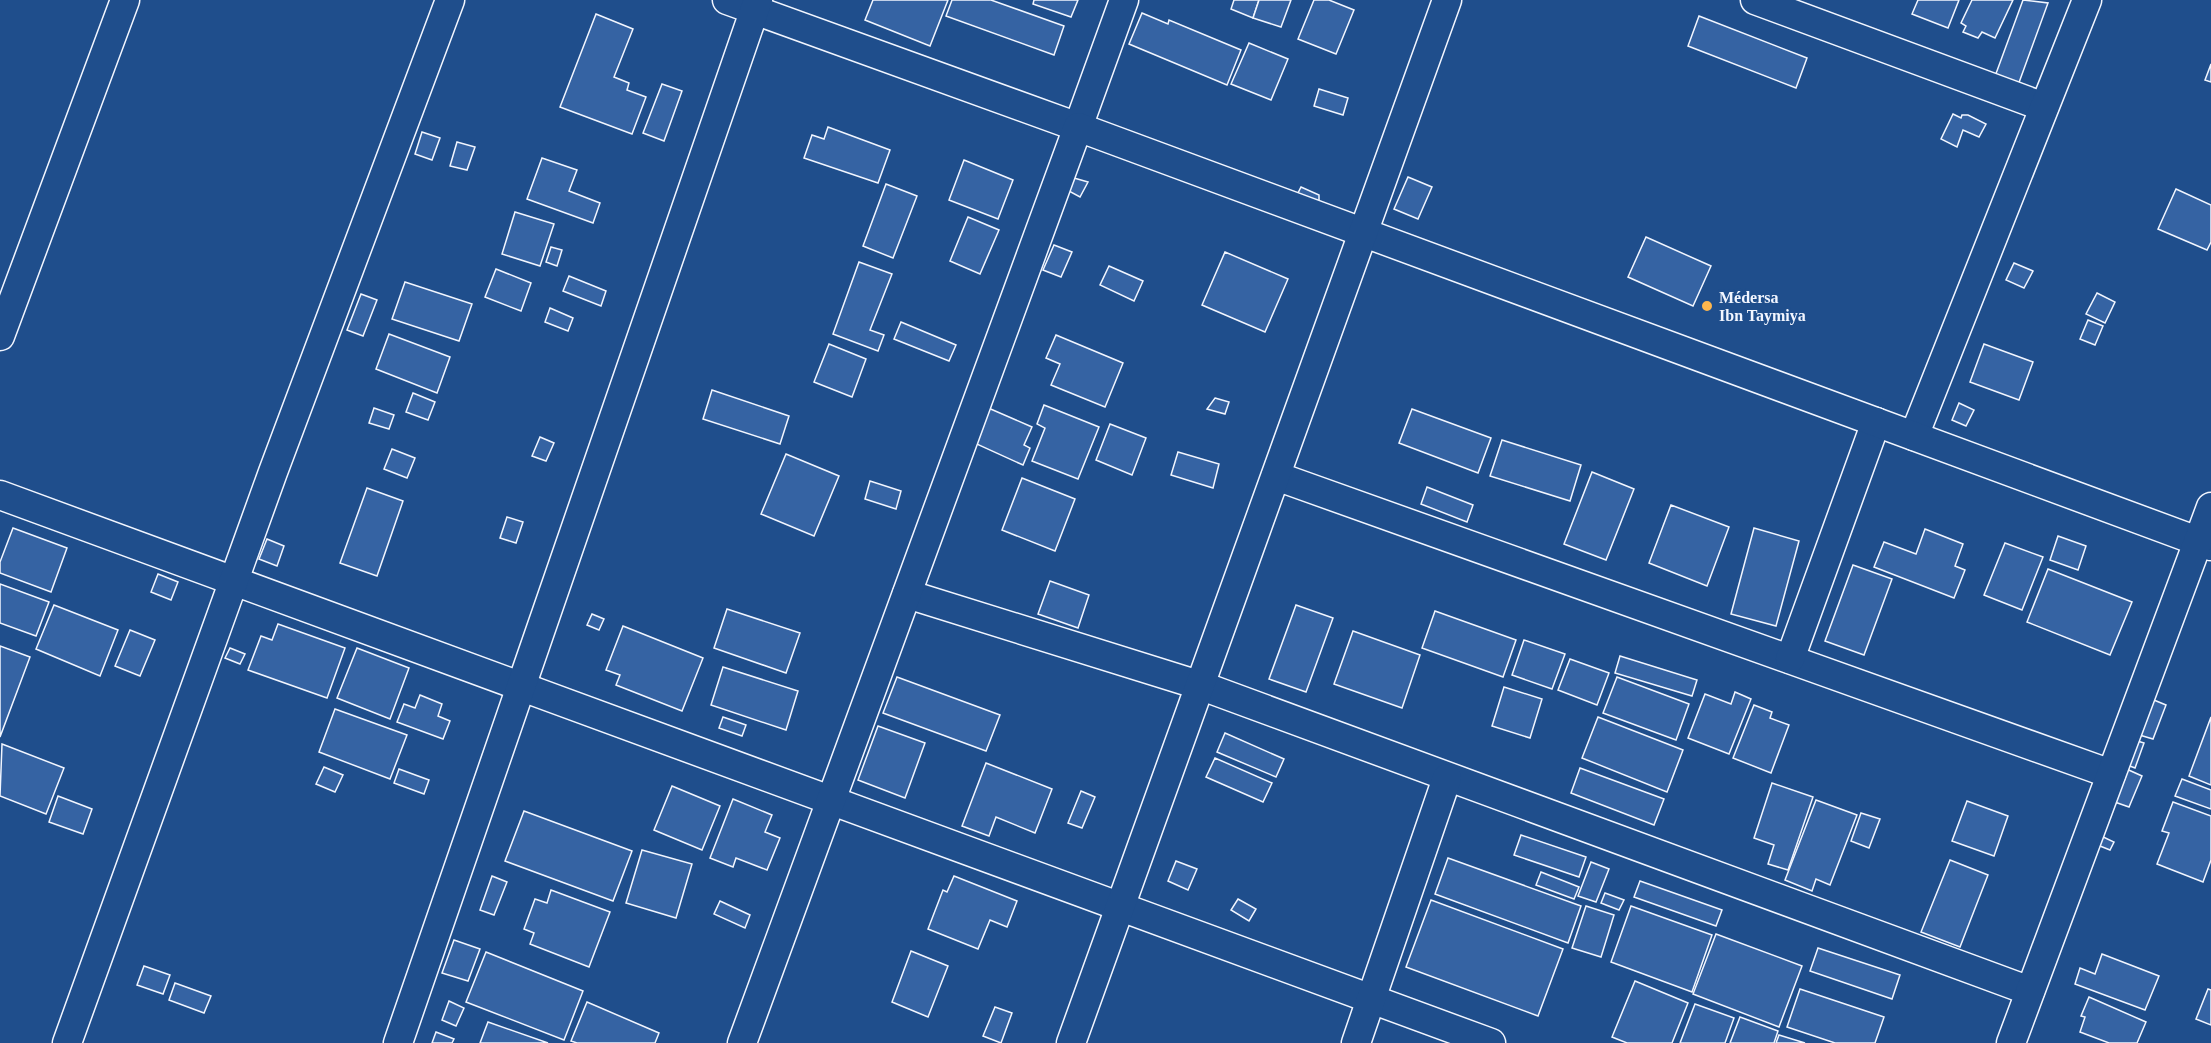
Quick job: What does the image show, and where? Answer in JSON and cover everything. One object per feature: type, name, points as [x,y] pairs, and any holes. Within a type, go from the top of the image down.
[{"type":"street","points":[[0,336],[125,0]]},
{"type":"street","points":[[67,1043],[234,580],[450,0]]},
{"type":"street","points":[[727,0],[756,5],[1078,127],[2205,543]]},
{"type":"street","points":[[742,1043],[1124,0]]},
{"type":"street","points":[[1071,1043],[1202,686],[1448,0]]},
{"type":"street","points":[[1755,0],[2044,107]]},
{"type":"street","points":[[1914,436],[2087,0]]},
{"type":"street","points":[[398,1043],[756,5]]},
{"type":"street","points":[[1790,659],[1876,422]]},
{"type":"street","points":[[1276,476],[2111,774]]},
{"type":"street","points":[[0,495],[1491,1043]]},
{"type":"street","points":[[2011,1043],[2111,774],[2205,543],[2211,507]]},
{"type":"street","points":[[907,594],[1202,686],[2030,992]]},
{"type":"street","points":[[1356,1043],[1447,778]]},
{"type":"building","points":[[873,0],[948,0],[930,46],[865,20]]},
{"type":"building","points":[[952,0],[991,0],[1064,26],[1054,55],[946,16]]},
{"type":"building","points":[[1034,0],[1078,0],[1071,17],[1033,4]]},
{"type":"building","points":[[1234,0],[1259,0],[1253,18],[1231,9]]},
{"type":"building","points":[[1259,0],[1291,0],[1281,27],[1253,18]]},
{"type":"building","points":[[1314,0],[1329,0],[1354,10],[1336,54],[1298,39]]},
{"type":"building","points":[[1918,0],[1959,0],[1948,28],[1912,14]]},
{"type":"building","points":[[1972,0],[2013,0],[1995,38],[1982,32],[1978,38],[1963,32],[1966,26],[1961,23]]},
{"type":"building","points":[[2023,0],[2048,3],[2017,88],[1994,79]]},
{"type":"building","points":[[1142,13],[1168,24],[1169,20],[1241,50],[1227,85],[1129,44]]},
{"type":"building","points":[[596,14],[633,29],[614,77],[629,83],[627,90],[646,97],[632,134],[560,107]]},
{"type":"building","points":[[1699,16],[1807,58],[1796,88],[1688,46]]},
{"type":"building","points":[[1249,43],[1288,59],[1271,100],[1231,84]]},
{"type":"building","points":[[2211,64],[2211,82],[2205,80]]},
{"type":"building","points":[[662,84],[682,91],[664,141],[643,133]]},
{"type":"building","points":[[1319,89],[1348,98],[1343,115],[1314,106]]},
{"type":"building","points":[[1953,114],[1961,118],[1962,115],[1968,115],[1986,124],[1979,137],[1963,130],[1957,147],[1941,139]]},
{"type":"building","points":[[828,127],[890,150],[878,183],[804,158],[812,135],[824,139]]},
{"type":"building","points":[[422,132],[440,138],[432,160],[415,154]]},
{"type":"building","points":[[457,142],[475,147],[467,170],[450,166]]},
{"type":"building","points":[[542,158],[577,170],[569,191],[600,203],[593,223],[527,199]]},
{"type":"building","points":[[964,160],[1013,180],[998,219],[949,200]]},
{"type":"building","points":[[1408,177],[1432,187],[1418,219],[1394,209]]},
{"type":"building","points":[[1074,178],[1088,182],[1080,197],[1067,190]]},
{"type":"building","points":[[886,184],[917,196],[893,258],[863,246]]},
{"type":"building","points":[[1301,187],[1319,195],[1319,208],[1296,197]]},
{"type":"building","points":[[2176,189],[2211,205],[2211,242],[2207,250],[2158,229]]},
{"type":"building","points":[[515,212],[554,224],[540,266],[502,254]]},
{"type":"building","points":[[968,217],[999,230],[980,274],[950,261]]},
{"type":"building","points":[[1646,237],[1711,266],[1693,306],[1628,277]]},
{"type":"building","points":[[1054,245],[1072,252],[1061,277],[1043,270]]},
{"type":"building","points":[[551,247],[562,250],[557,266],[546,262]]},
{"type":"building","points":[[1225,252],[1288,279],[1265,332],[1202,305]]},
{"type":"building","points":[[859,262],[892,274],[870,330],[884,335],[878,351],[833,334]]},
{"type":"building","points":[[2014,263],[2033,271],[2024,288],[2006,280]]},
{"type":"building","points":[[1109,266],[1143,281],[1134,301],[1100,285]]},
{"type":"building","points":[[496,269],[531,283],[521,311],[485,297]]},
{"type":"building","points":[[569,276],[606,291],[601,306],[563,291]]},
{"type":"building","points":[[405,282],[472,304],[459,341],[392,319]]},
{"type":"building","points":[[2097,293],[2115,302],[2105,323],[2086,314]]},
{"type":"building","points":[[361,294],[377,300],[363,336],[347,330]]},
{"type":"building","points":[[550,308],[573,318],[568,331],[545,322]]},
{"type":"building","points":[[2088,320],[2103,326],[2095,345],[2080,339]]},
{"type":"building","points":[[901,322],[956,345],[949,361],[894,339]]},
{"type":"building","points":[[389,334],[450,357],[437,393],[376,369]]},
{"type":"building","points":[[1056,335],[1123,363],[1105,407],[1051,385],[1060,364],[1046,358]]},
{"type":"building","points":[[829,344],[866,359],[852,397],[814,382]]},
{"type":"building","points":[[1984,344],[2033,362],[2019,400],[1970,382]]},
{"type":"building","points":[[712,390],[789,416],[780,444],[703,419]]},
{"type":"building","points":[[413,393],[435,402],[428,420],[406,412]]},
{"type":"building","points":[[1215,398],[1229,402],[1225,414],[1207,409]]},
{"type":"building","points":[[1959,403],[1974,410],[1966,426],[1952,420]]},
{"type":"building","points":[[1044,405],[1099,427],[1078,479],[1032,461],[1045,428],[1037,424]]},
{"type":"building","points":[[986,407],[1032,427],[1024,445],[1030,448],[1023,465],[970,441]]},
{"type":"building","points":[[374,408],[394,415],[389,429],[369,423]]},
{"type":"building","points":[[1412,409],[1491,438],[1478,473],[1399,443]]},
{"type":"building","points":[[1110,424],[1146,438],[1132,475],[1096,460]]},
{"type":"building","points":[[540,437],[554,443],[546,461],[532,456]]},
{"type":"building","points":[[1502,440],[1581,465],[1570,501],[1490,476]]},
{"type":"building","points":[[392,449],[415,458],[407,478],[384,469]]},
{"type":"building","points":[[1178,452],[1219,464],[1213,488],[1171,475]]},
{"type":"building","points":[[786,454],[839,476],[814,536],[761,514]]},
{"type":"building","points":[[1592,472],[1634,489],[1606,560],[1564,544]]},
{"type":"building","points":[[1022,478],[1075,499],[1055,551],[1002,530]]},
{"type":"building","points":[[870,481],[901,491],[896,509],[865,499]]},
{"type":"building","points":[[1427,487],[1473,505],[1467,522],[1421,504]]},
{"type":"building","points":[[367,488],[403,501],[377,576],[340,563]]},
{"type":"building","points":[[1671,505],[1729,527],[1707,586],[1649,563]]},
{"type":"building","points":[[507,517],[523,522],[516,543],[500,538]]},
{"type":"building","points":[[13,528],[67,548],[51,592],[0,573],[0,562]]},
{"type":"building","points":[[1754,528],[1799,541],[1776,626],[1731,614]]},
{"type":"building","points":[[1925,529],[1963,544],[1955,566],[1965,570],[1954,598],[1874,567],[1884,542],[1916,554]]},
{"type":"building","points":[[2058,536],[2086,546],[2078,570],[2050,560]]},
{"type":"building","points":[[267,539],[284,546],[277,566],[259,559]]},
{"type":"building","points":[[2005,543],[2043,557],[2022,610],[1984,595]]},
{"type":"building","points":[[1853,565],[1892,579],[1864,655],[1825,641]]},
{"type":"building","points":[[2048,569],[2132,602],[2110,655],[2027,622]]},
{"type":"building","points":[[158,574],[178,582],[171,600],[151,592]]},
{"type":"building","points":[[1050,581],[1089,595],[1078,628],[1038,614]]},
{"type":"building","points":[[0,584],[49,602],[36,636],[0,623]]},
{"type":"building","points":[[54,605],[118,630],[100,676],[36,649]]},
{"type":"building","points":[[1296,605],[1333,618],[1306,692],[1269,679]]},
{"type":"building","points":[[727,609],[800,633],[786,673],[714,648]]},
{"type":"building","points":[[1435,611],[1516,640],[1503,677],[1422,648]]},
{"type":"building","points":[[592,614],[604,619],[599,630],[587,625]]},
{"type":"building","points":[[278,624],[345,648],[327,698],[248,670],[261,636],[272,640]]},
{"type":"building","points":[[623,626],[703,658],[682,711],[616,685],[620,675],[606,670]]},
{"type":"building","points":[[130,630],[155,640],[140,676],[115,666]]},
{"type":"building","points":[[1353,631],[1420,655],[1402,708],[1334,684]]},
{"type":"building","points":[[1524,640],[1565,654],[1552,689],[1512,675]]},
{"type":"building","points":[[0,646],[30,657],[0,737]]},
{"type":"building","points":[[230,648],[245,654],[240,664],[225,658]]},
{"type":"building","points":[[357,648],[409,668],[390,719],[337,698]]},
{"type":"building","points":[[1620,656],[1697,680],[1692,696],[1615,673]]},
{"type":"building","points":[[1570,659],[1609,673],[1597,705],[1558,690]]},
{"type":"building","points":[[723,667],[798,691],[786,730],[711,705]]},
{"type":"building","points":[[897,677],[1000,715],[986,751],[883,713]]},
{"type":"building","points":[[1617,677],[1689,704],[1676,740],[1603,713]]},
{"type":"building","points":[[1504,687],[1542,699],[1530,738],[1492,726]]},
{"type":"building","points":[[1735,692],[1751,699],[1729,754],[1688,738],[1705,694],[1731,704]]},
{"type":"building","points":[[420,695],[442,704],[438,716],[450,721],[443,739],[397,722],[404,704],[415,708]]},
{"type":"building","points":[[2149,698],[2166,705],[2153,739],[2136,734]]},
{"type":"building","points":[[1754,705],[1772,712],[1770,718],[1789,725],[1771,773],[1733,758]]},
{"type":"building","points":[[335,709],[407,735],[390,779],[319,752]]},
{"type":"building","points":[[723,717],[746,725],[742,736],[719,728]]},
{"type":"building","points":[[1598,717],[1683,750],[1667,792],[1582,758]]},
{"type":"building","points":[[2211,717],[2211,785],[2189,776]]},
{"type":"building","points":[[878,726],[925,743],[905,798],[858,780]]},
{"type":"building","points":[[1225,733],[1284,759],[1276,777],[1217,752]]},
{"type":"building","points":[[2131,739],[2144,743],[2135,768],[2122,763]]},
{"type":"building","points":[[2,744],[64,768],[46,814],[0,796]]},
{"type":"building","points":[[1215,758],[1272,783],[1263,802],[1206,777]]},
{"type":"building","points":[[986,763],[1052,789],[1035,833],[996,817],[989,836],[962,826]]},
{"type":"building","points":[[324,767],[343,775],[335,792],[316,784]]},
{"type":"building","points":[[2122,767],[2142,776],[2129,807],[2109,800]]},
{"type":"building","points":[[1580,768],[1664,799],[1654,825],[1571,793]]},
{"type":"building","points":[[399,769],[429,780],[424,794],[394,783]]},
{"type":"building","points":[[2182,779],[2211,790],[2211,809],[2175,796]]},
{"type":"building","points":[[1772,783],[1813,797],[1788,870],[1768,864],[1774,845],[1754,838]]},
{"type":"building","points":[[672,786],[720,806],[702,850],[654,830]]},
{"type":"building","points":[[1081,791],[1095,797],[1082,828],[1068,823]]},
{"type":"building","points":[[58,796],[92,809],[83,834],[49,822]]},
{"type":"building","points":[[733,799],[772,815],[765,832],[780,838],[767,870],[736,858],[733,867],[710,858]]},
{"type":"building","points":[[1816,800],[1857,815],[1830,885],[1816,879],[1812,891],[1785,880]]},
{"type":"building","points":[[1967,801],[2008,816],[1994,856],[1952,841]]},
{"type":"building","points":[[2173,802],[2211,816],[2211,860],[2203,882],[2157,864],[2169,833],[2162,831]]},
{"type":"building","points":[[524,811],[632,851],[613,901],[505,861]]},
{"type":"building","points":[[1861,813],[1880,819],[1869,848],[1851,841]]},
{"type":"building","points":[[1521,835],[1586,857],[1579,877],[1514,855]]},
{"type":"building","points":[[2099,835],[2114,842],[2110,850],[2095,844]]},
{"type":"building","points":[[642,850],[692,864],[676,918],[626,903]]},
{"type":"building","points":[[1448,858],[1581,906],[1568,943],[1435,894]]},
{"type":"building","points":[[1950,860],[1988,875],[1960,947],[1921,932]]},
{"type":"building","points":[[1176,861],[1197,869],[1188,890],[1168,881]]},
{"type":"building","points":[[1591,862],[1609,869],[1596,902],[1578,896]]},
{"type":"building","points":[[1541,872],[1579,887],[1574,899],[1536,885]]},
{"type":"building","points":[[492,876],[507,882],[494,915],[480,910]]},
{"type":"building","points":[[954,876],[1017,901],[1007,927],[990,920],[978,949],[928,929],[943,890],[947,892]]},
{"type":"building","points":[[1640,881],[1722,910],[1716,926],[1634,897]]},
{"type":"building","points":[[551,890],[610,912],[589,967],[530,944],[534,933],[524,929],[535,899],[547,903]]},
{"type":"building","points":[[1605,893],[1624,900],[1619,910],[1601,903]]},
{"type":"building","points":[[1238,899],[1256,909],[1249,921],[1231,910]]},
{"type":"building","points":[[1431,900],[1563,949],[1538,1016],[1406,967]]},
{"type":"building","points":[[720,901],[750,915],[745,928],[714,914]]},
{"type":"building","points":[[1586,906],[1614,915],[1601,957],[1572,948]]},
{"type":"building","points":[[1631,906],[1712,935],[1692,992],[1611,962]]},
{"type":"building","points":[[1716,934],[1802,966],[1779,1027],[1693,994]]},
{"type":"building","points":[[454,940],[480,949],[468,981],[442,973]]},
{"type":"building","points":[[1818,948],[1900,975],[1892,999],[1810,971]]},
{"type":"building","points":[[911,951],[948,966],[928,1017],[892,1002]]},
{"type":"building","points":[[486,952],[583,991],[564,1040],[466,1002]]},
{"type":"building","points":[[2102,954],[2159,976],[2145,1010],[2075,984],[2080,968],[2095,974]]},
{"type":"building","points":[[144,966],[170,975],[163,994],[137,985]]},
{"type":"building","points":[[1635,981],[1688,1003],[1672,1043],[1627,1043],[1612,1037]]},
{"type":"building","points":[[175,983],[211,996],[204,1013],[169,1000]]},
{"type":"building","points":[[1800,989],[1884,1017],[1875,1043],[1835,1043],[1787,1027]]},
{"type":"building","points":[[2208,989],[2211,990],[2211,1025],[2196,1019]]},
{"type":"building","points":[[2089,997],[2146,1022],[2137,1043],[2109,1043],[2080,1032],[2085,1017],[2081,1016]]},
{"type":"building","points":[[449,1001],[464,1008],[456,1026],[442,1020]]},
{"type":"building","points":[[587,1002],[659,1033],[655,1043],[577,1043],[571,1041]]},
{"type":"building","points":[[1695,1004],[1734,1018],[1725,1043],[1680,1043]]},
{"type":"building","points":[[995,1007],[1012,1013],[1001,1043],[983,1036]]},
{"type":"building","points":[[1740,1017],[1778,1031],[1774,1043],[1730,1043]]},
{"type":"building","points":[[488,1022],[548,1043],[480,1043]]},
{"type":"building","points":[[436,1032],[454,1039],[452,1043],[432,1043]]},
{"type":"building","points":[[1779,1035],[1805,1043],[1776,1043]]},
{"type":"place","name":"Médersa Ibn Taymiya","points":[[1707,306]]}]
